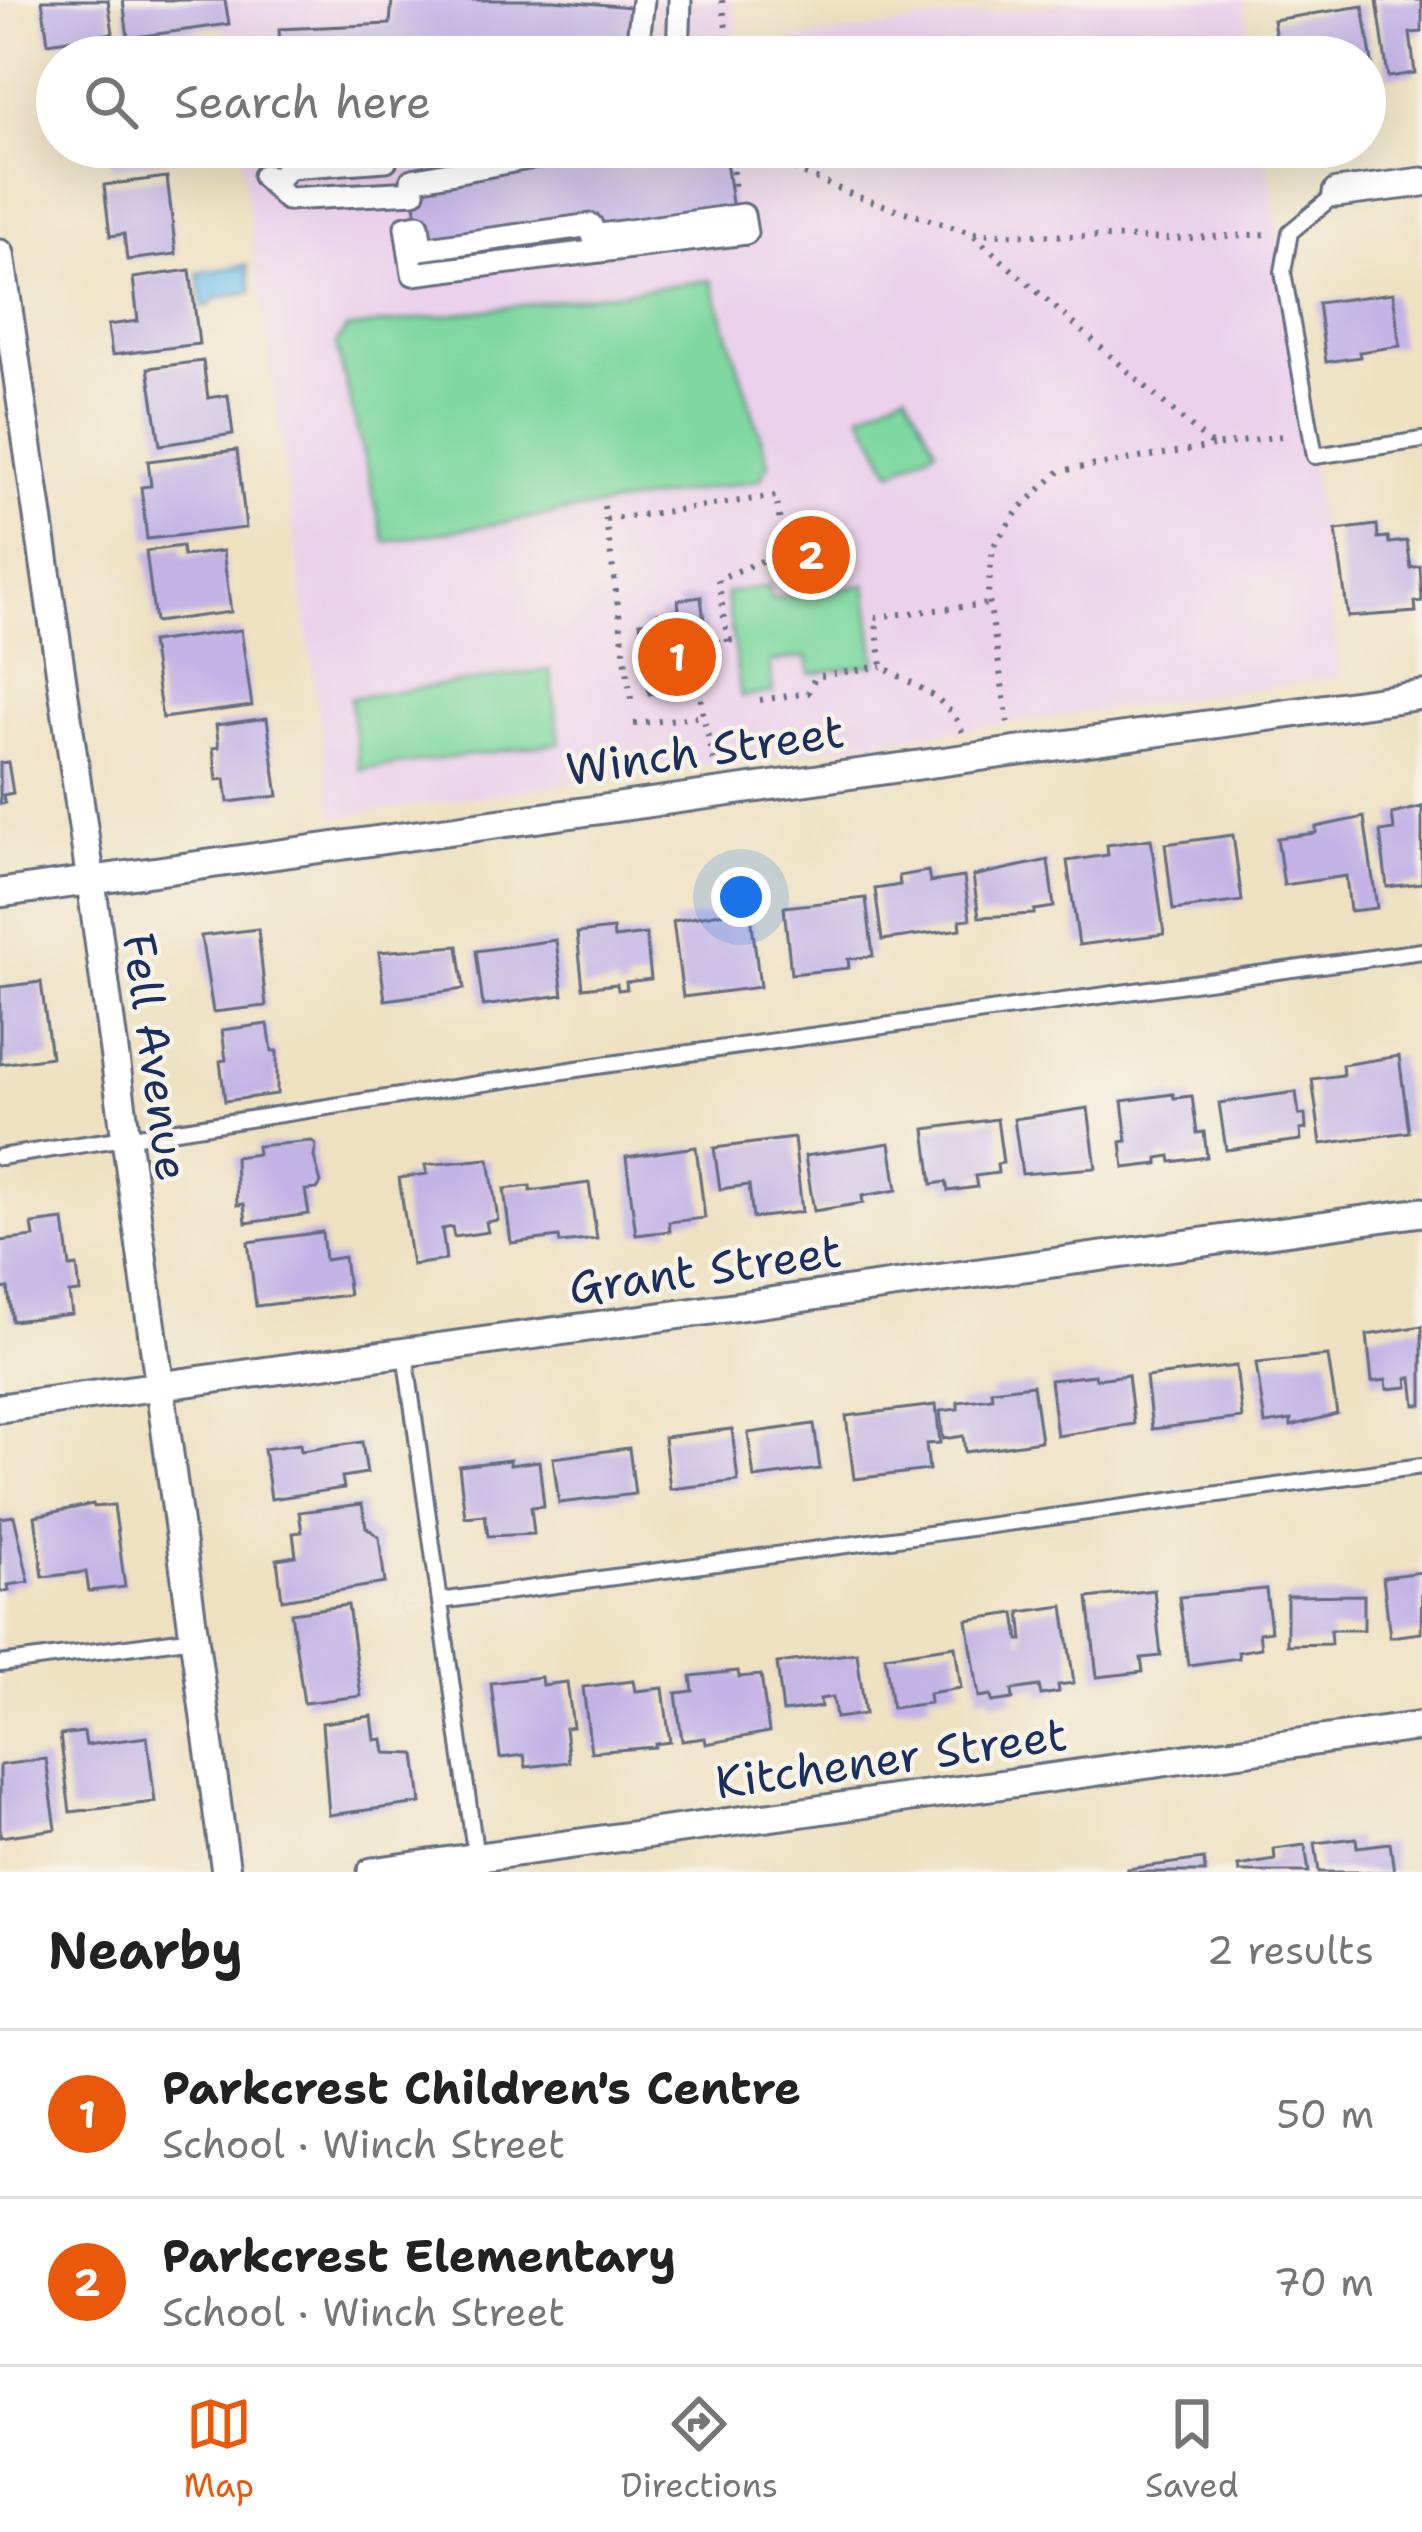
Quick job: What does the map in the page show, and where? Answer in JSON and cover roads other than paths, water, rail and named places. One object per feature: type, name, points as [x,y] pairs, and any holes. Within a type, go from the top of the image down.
[{"type":"street","points":[[639,36],[643,0]]},
{"type":"street","points":[[679,36],[680,0]]},
{"type":"street","points":[[288,168],[279,178],[264,176],[287,199],[393,196],[414,192],[412,180],[476,168]]},
{"type":"street","points":[[1337,193],[1422,182]]},
{"type":"street","points":[[743,215],[746,233],[413,274],[406,227],[418,225],[422,249],[591,225],[593,236],[734,217],[743,215]]},
{"type":"street","name":"Fell Avenue","points":[[0,254],[8,380],[91,882],[226,1872]]},
{"type":"street","name":"Winch Street","points":[[0,893],[1422,695]]},
{"type":"street","name":"Grant Street","points":[[0,1408],[1422,1213]]},
{"type":"street","name":"Kitchener Street","points":[[373,1872],[1422,1726]]},
{"type":"lane","points":[[1337,193],[1290,232],[1282,272],[1315,456],[1422,440]]},
{"type":"lane","points":[[0,1156],[603,1065],[1422,951]]},
{"type":"lane","points":[[405,1353],[476,1858]]},
{"type":"lane","points":[[440,1600],[1422,1466]]},
{"type":"lane","points":[[0,1664],[194,1638]]},
{"type":"water","points":[[247,265],[252,292],[216,298],[203,307],[198,273]]},
{"type":"place","name":"Parkcrest Elementary","points":[[811,555]]},
{"type":"place","name":"Parkcrest Children's Centre","points":[[677,657]]}]
